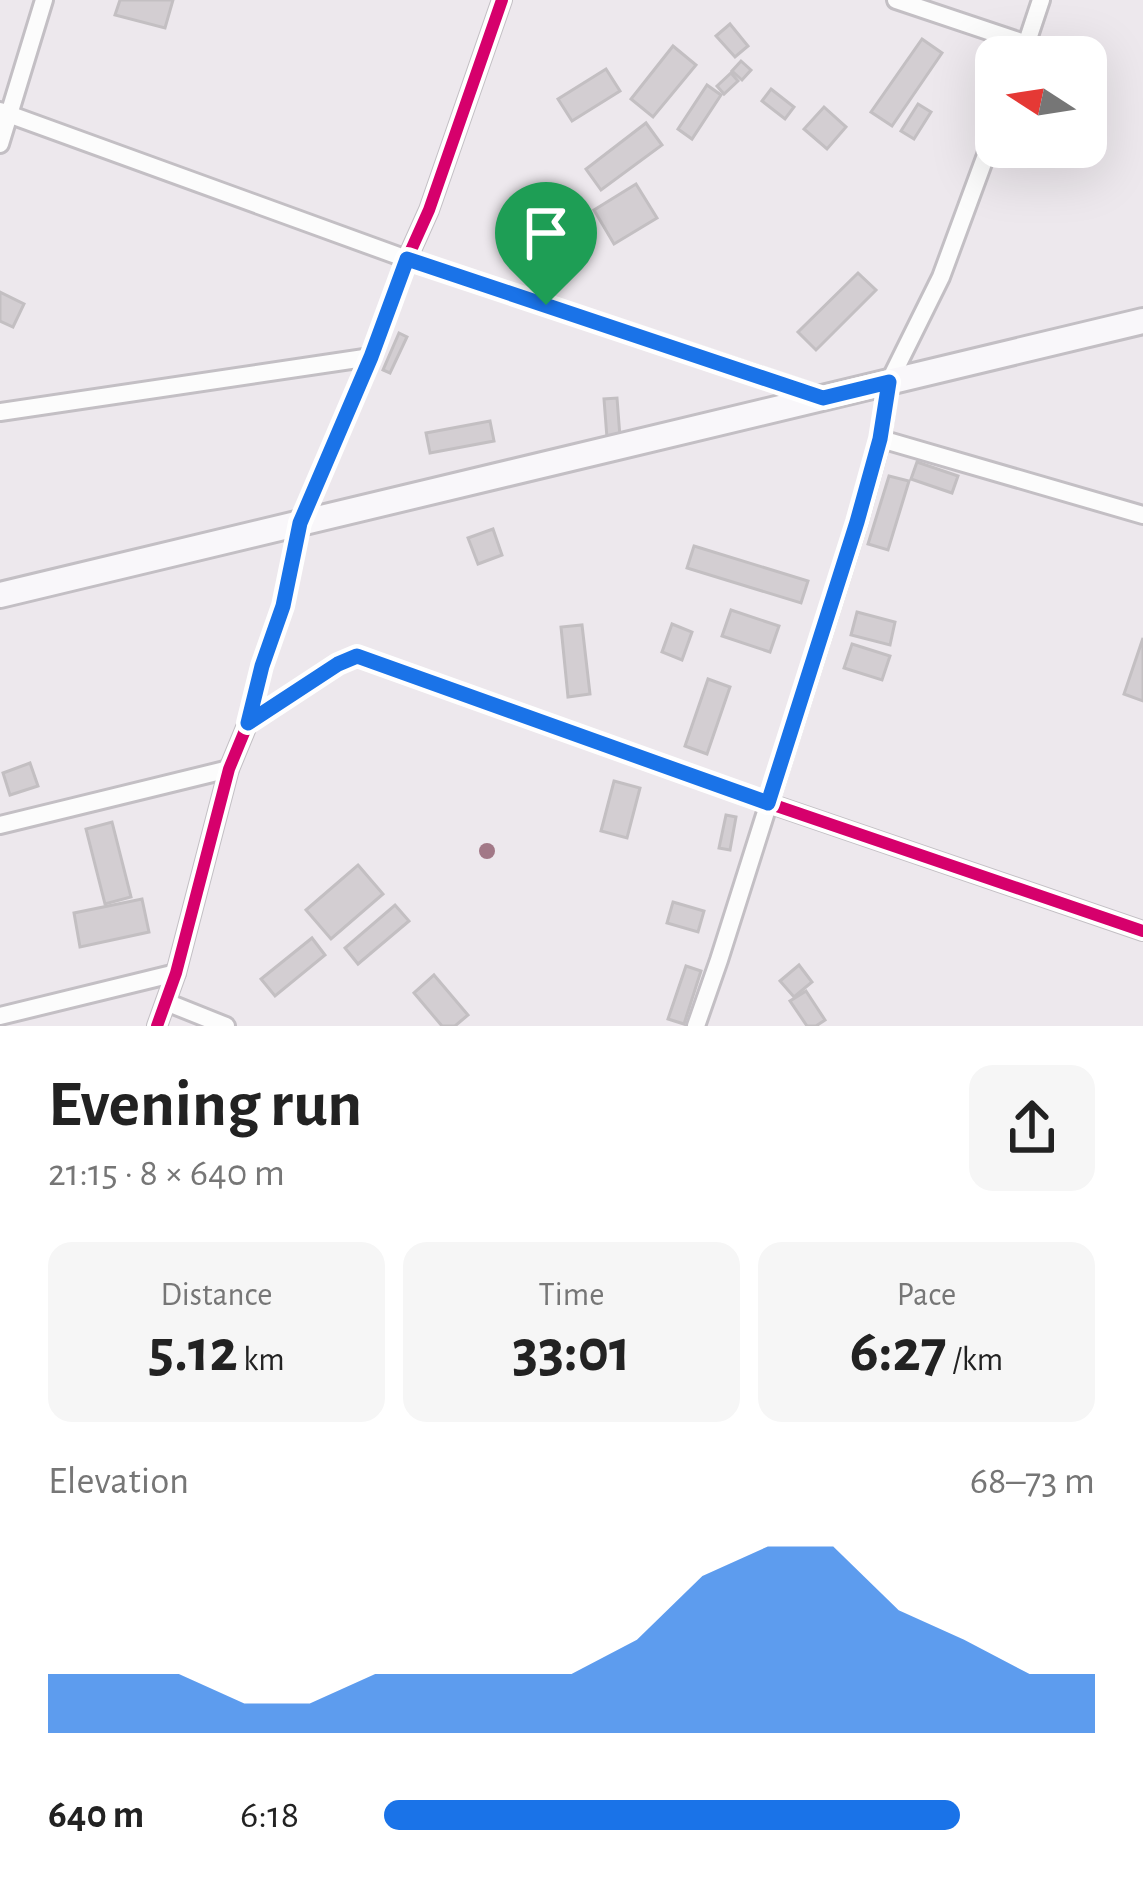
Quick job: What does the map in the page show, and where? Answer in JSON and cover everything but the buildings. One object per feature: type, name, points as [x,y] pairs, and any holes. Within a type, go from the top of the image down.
[{"type":"main road","points":[[0,595],[1143,321]]},
{"type":"street","points":[[0,144],[5,112],[44,0]]},
{"type":"street","points":[[157,1026],[176,973],[229,769],[283,606],[300,523],[429,210],[502,0]]},
{"type":"street","points":[[896,0],[989,36]]},
{"type":"street","points":[[1029,36],[1041,0]]},
{"type":"street","points":[[5,112],[407,259],[823,398]]},
{"type":"street","points":[[695,1026],[857,522],[880,439],[889,382],[941,277],[981,168]]},
{"type":"street","points":[[0,412],[371,357]]},
{"type":"street","points":[[880,439],[1143,515]]},
{"type":"street","points":[[248,723],[357,656],[1143,931]]},
{"type":"street","points":[[0,825],[229,769]]},
{"type":"street","points":[[0,1016],[176,973]]},
{"type":"street","points":[[166,1002],[226,1026]]},
{"type":"cycle path","points":[[157,1026],[176,973],[229,769],[283,606],[300,523],[429,210],[502,0]]},
{"type":"cycle path","points":[[248,723],[357,656],[1143,931]]},
{"type":"route","points":[[407,259],[546,305],[823,398],[889,382],[880,439],[857,522],[768,803],[357,656],[248,723],[283,606],[300,523],[407,259]]}]
